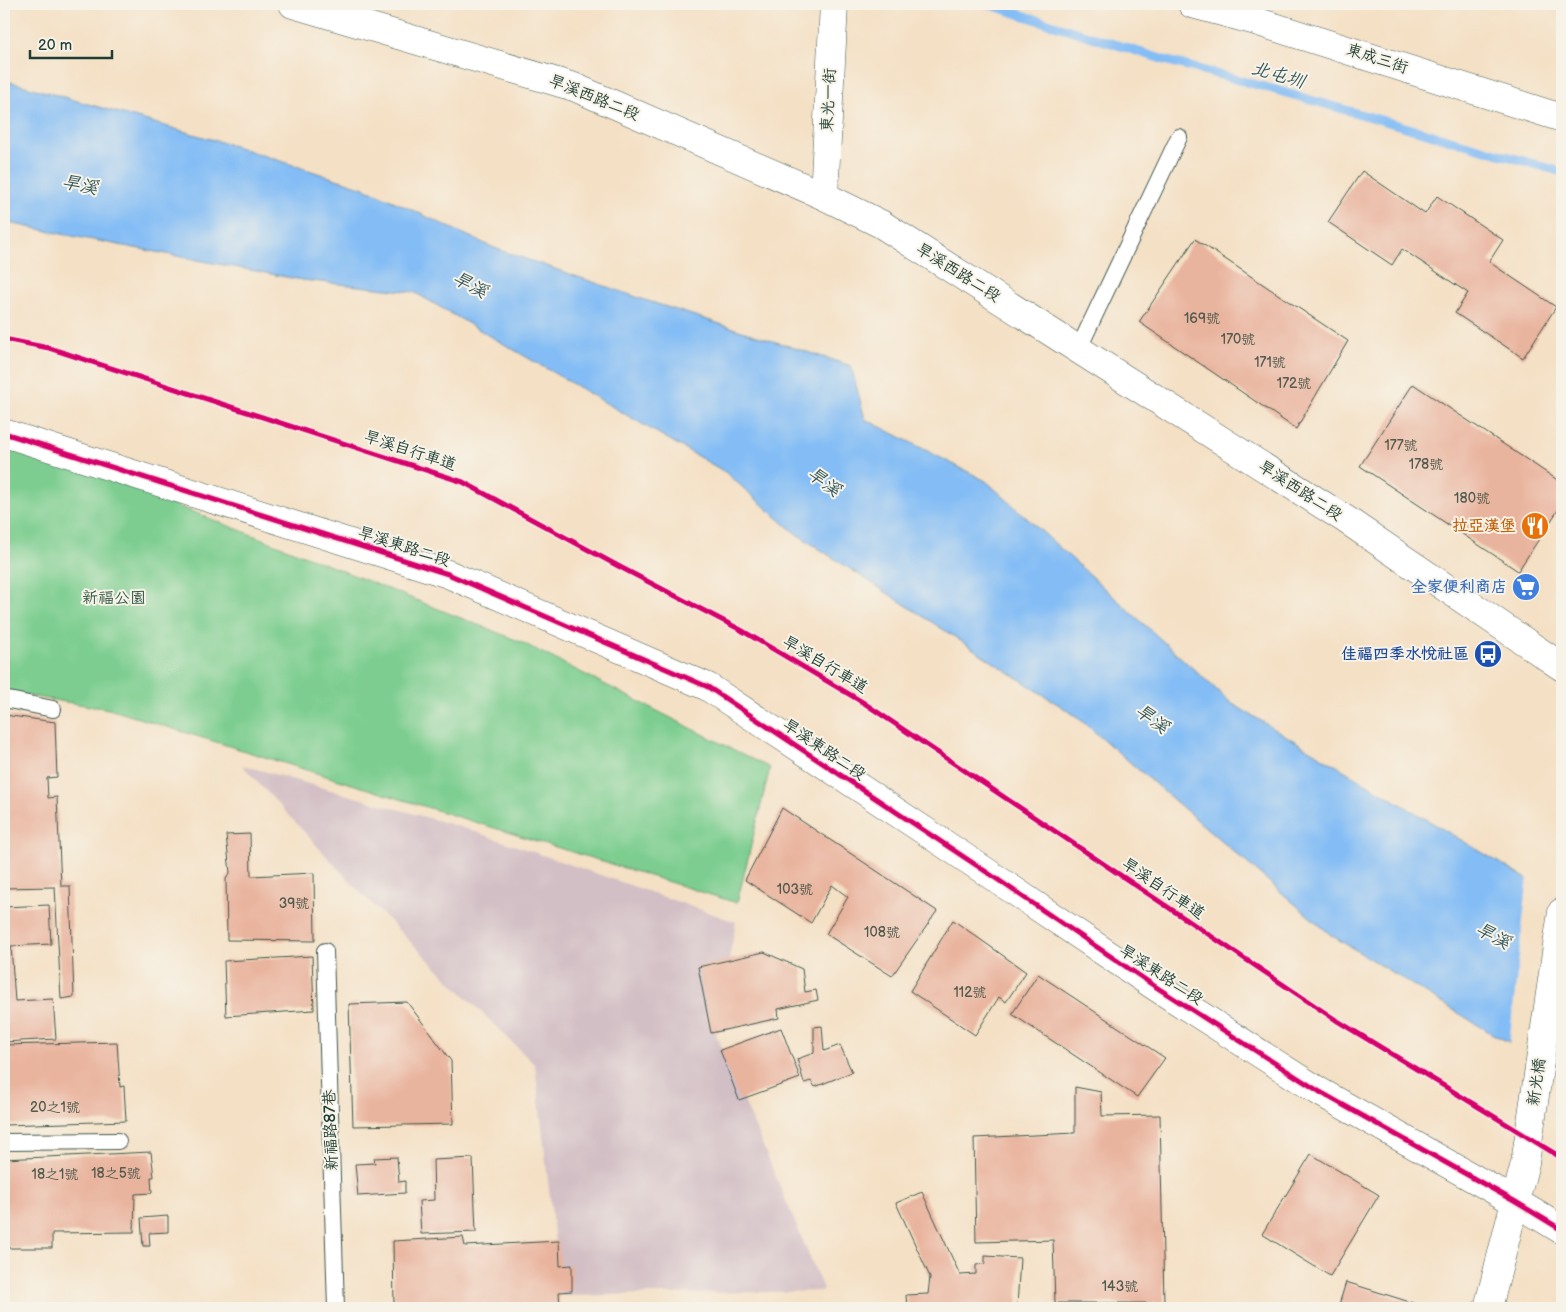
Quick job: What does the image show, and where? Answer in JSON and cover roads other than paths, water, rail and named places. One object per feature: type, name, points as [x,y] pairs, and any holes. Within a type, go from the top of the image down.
[{"type":"street","name":"旱溪西路二段","points":[[293,4],[574,87],[824,196],[881,224],[1345,520],[1562,667]]},
{"type":"street","name":"東光一街","points":[[824,196],[834,4]]},
{"type":"street","name":"東成三街","points":[[1192,4],[1252,12],[1562,118]]},
{"type":"street","name":"旱溪東路二段","points":[[4,433],[448,574],[708,687],[1153,985],[1304,1082],[1562,1230]]},
{"type":"street","name":"新光橋","points":[[1488,1308],[1525,1163],[1562,912]]},
{"type":"lane","points":[[1078,350],[1179,137]]},
{"type":"lane","points":[[4,699],[54,709]]},
{"type":"lane","name":"新福路87巷","points":[[325,952],[336,1308]]},
{"type":"lane","points":[[4,1142],[118,1141]]},
{"type":"water","name":"旱溪","points":[[4,80],[228,144],[367,189],[494,248],[645,300],[851,366],[865,419],[986,481],[1231,703],[1562,900],[1562,1069],[1491,1033],[1331,935],[1076,716],[795,533],[725,472],[414,292],[302,280],[4,222]]},
{"type":"waterway","name":"北屯圳","points":[[987,4],[1168,61],[1562,172]]},
{"type":"place","name":"拉亞漢堡","points":[[1535,526]]},
{"type":"place","name":"全家便利商店","points":[[1526,587]]},
{"type":"place","name":"佳福四季水悅社區","points":[[1488,654]]},
{"type":"park label","name":"新福公園","points":[[114,598]]}]
